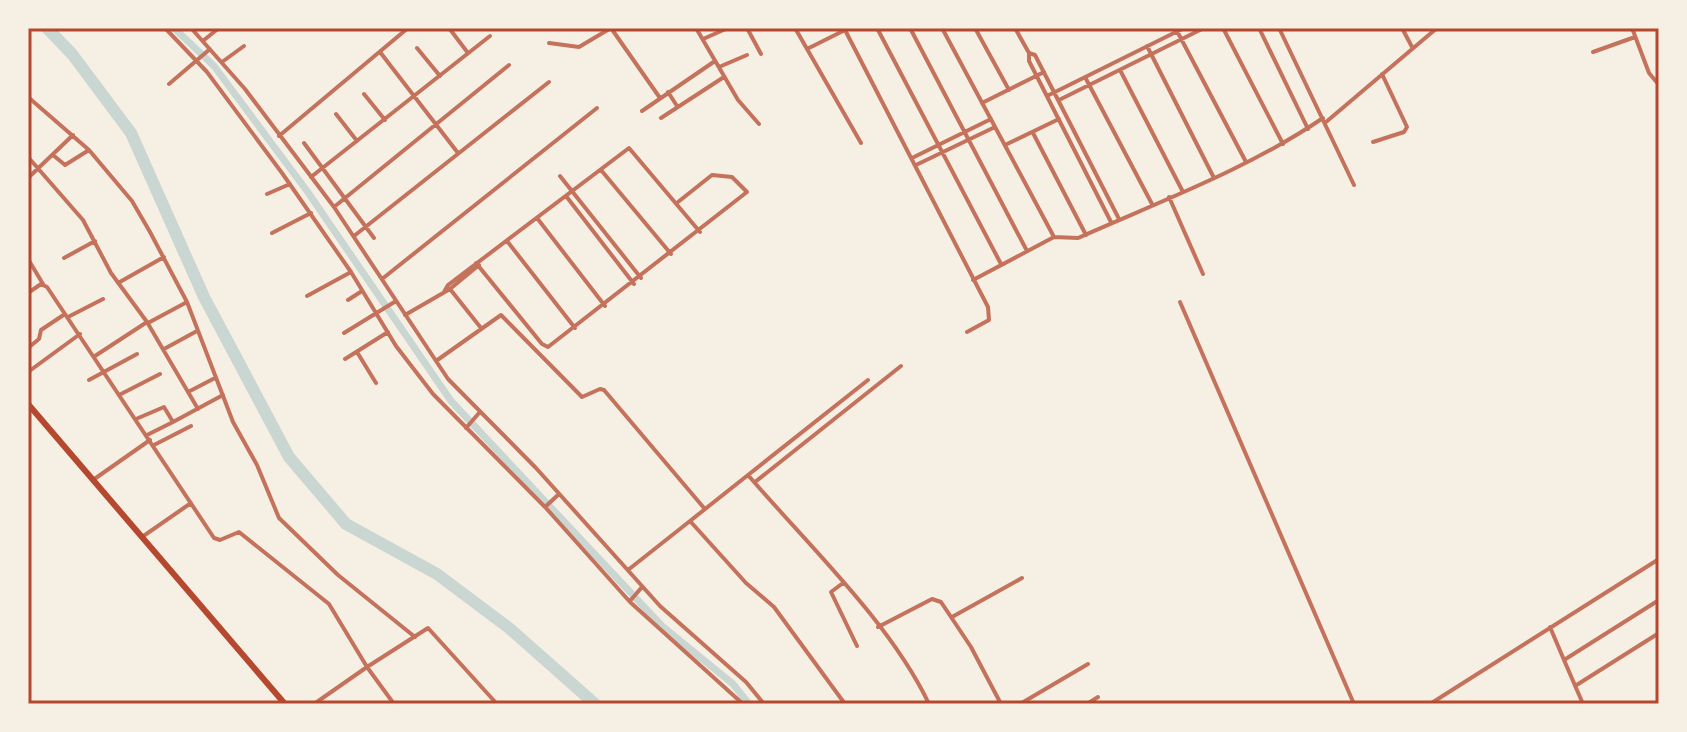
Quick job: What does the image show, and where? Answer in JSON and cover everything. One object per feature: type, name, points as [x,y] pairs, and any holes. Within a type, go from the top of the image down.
[{"type":"main road","points":[[28,404],[285,704]]},
{"type":"street","points":[[165,28],[197,60],[290,184],[433,394],[545,506],[630,600],[743,704]]},
{"type":"street","points":[[191,28],[222,62],[334,207],[393,299],[478,416],[628,570],[640,590],[746,682],[764,704]]},
{"type":"street","points":[[204,40],[219,28]]},
{"type":"street","points":[[279,136],[408,28]]},
{"type":"street","points":[[449,28],[468,53]]},
{"type":"street","points":[[549,43],[579,47],[611,28],[660,98]]},
{"type":"street","points":[[696,28],[724,77],[759,124]]},
{"type":"street","points":[[703,39],[728,28]]},
{"type":"street","points":[[747,28],[761,54]]},
{"type":"street","points":[[795,28],[861,143]]},
{"type":"street","points":[[877,28],[1001,264]]},
{"type":"street","points":[[910,28],[1027,251]]},
{"type":"street","points":[[942,28],[1054,237]]},
{"type":"street","points":[[975,28],[1009,90]]},
{"type":"street","points":[[1015,28],[1111,222]]},
{"type":"street","points":[[1047,96],[1184,28]]},
{"type":"street","points":[[1051,104],[1204,28]]},
{"type":"street","points":[[1223,28],[1283,144]]},
{"type":"street","points":[[1259,28],[1308,129]]},
{"type":"street","points":[[1279,28],[1354,185]]},
{"type":"street","points":[[1402,28],[1412,47]]},
{"type":"street","points":[[973,280],[1054,237],[1071,240],[1086,235],[1283,144],[1325,120],[1437,28]]},
{"type":"street","points":[[1632,28],[1649,73],[1659,85]]},
{"type":"street","points":[[807,49],[847,29],[990,315],[987,322],[967,332]]},
{"type":"street","points":[[1177,31],[1246,162]]},
{"type":"street","points":[[311,177],[490,36]]},
{"type":"street","points":[[1593,52],[1635,37]]},
{"type":"street","points":[[222,62],[244,46]]},
{"type":"street","points":[[1147,46],[1214,178]]},
{"type":"street","points":[[417,48],[440,76]]},
{"type":"street","points":[[169,84],[209,50]]},
{"type":"street","points":[[380,52],[458,153]]},
{"type":"street","points":[[1029,53],[1035,55],[1118,218]]},
{"type":"street","points":[[719,67],[747,55]]},
{"type":"street","points":[[642,111],[715,61]]},
{"type":"street","points":[[1115,62],[1183,192]]},
{"type":"street","points":[[334,207],[509,65]]},
{"type":"street","points":[[982,103],[1044,72]]},
{"type":"street","points":[[1373,142],[1404,132],[1407,127],[1382,74]]},
{"type":"street","points":[[661,118],[724,77]]},
{"type":"street","points":[[1085,77],[1152,204]]},
{"type":"street","points":[[354,236],[549,82]]},
{"type":"street","points":[[668,92],[677,106]]},
{"type":"street","points":[[364,94],[385,120]]},
{"type":"street","points":[[28,97],[89,150],[132,201],[187,302],[223,395],[279,518],[343,580],[415,637]]},
{"type":"street","points":[[382,279],[597,108]]},
{"type":"street","points":[[336,114],[357,141]]},
{"type":"street","points":[[912,158],[991,119]]},
{"type":"street","points":[[1005,145],[1059,119]]},
{"type":"street","points":[[916,165],[995,127]]},
{"type":"street","points":[[1033,133],[1086,235]]},
{"type":"street","points":[[28,178],[73,135]]},
{"type":"street","points":[[304,143],[374,238]]},
{"type":"street","points":[[405,315],[444,292],[631,148],[700,232]]},
{"type":"street","points":[[53,155],[65,165],[89,150]]},
{"type":"street","points":[[28,157],[83,220],[118,283],[148,323],[198,409]]},
{"type":"street","points":[[601,170],[671,254]]},
{"type":"street","points":[[478,264],[546,347],[634,284],[747,195],[747,190],[732,177],[712,175],[678,202]]},
{"type":"street","points":[[560,176],[641,278]]},
{"type":"street","points":[[267,194],[290,184]]},
{"type":"street","points":[[566,196],[634,284]]},
{"type":"street","points":[[1169,197],[1203,274]]},
{"type":"street","points":[[272,233],[311,213]]},
{"type":"street","points":[[537,218],[605,306]]},
{"type":"street","points":[[64,258],[95,241]]},
{"type":"street","points":[[507,241],[575,328]]},
{"type":"street","points":[[118,283],[164,257]]},
{"type":"street","points":[[28,259],[105,370],[214,538],[220,540],[232,532],[239,532],[329,604],[367,667],[394,704]]},
{"type":"street","points":[[307,296],[351,272]]},
{"type":"street","points":[[28,293],[43,284]]},
{"type":"street","points":[[449,287],[481,328]]},
{"type":"street","points":[[348,300],[362,291]]},
{"type":"street","points":[[28,348],[39,339],[39,331],[103,299]]},
{"type":"street","points":[[344,333],[393,299]]},
{"type":"street","points":[[95,356],[187,302]]},
{"type":"street","points":[[1180,302],[1354,704]]},
{"type":"street","points":[[436,361],[501,315],[582,397],[603,390],[704,508]]},
{"type":"street","points":[[164,349],[197,331]]},
{"type":"street","points":[[345,359],[388,332]]},
{"type":"street","points":[[28,372],[80,334]]},
{"type":"street","points":[[357,352],[376,383]]},
{"type":"street","points":[[89,380],[137,354]]},
{"type":"street","points":[[755,482],[901,366]]},
{"type":"street","points":[[121,394],[160,374]]},
{"type":"street","points":[[188,392],[216,378]]},
{"type":"street","points":[[628,570],[868,380]]},
{"type":"street","points":[[93,480],[148,437],[223,395]]},
{"type":"street","points":[[136,419],[163,405],[173,422]]},
{"type":"street","points":[[467,427],[478,416]]},
{"type":"street","points":[[154,445],[191,426]]},
{"type":"street","points":[[748,475],[880,626],[915,674],[929,704]]},
{"type":"street","points":[[545,506],[557,496]]},
{"type":"street","points":[[142,537],[191,503]]},
{"type":"street","points":[[690,521],[746,583],[774,607],[845,704]]},
{"type":"street","points":[[1430,704],[1659,559]]},
{"type":"street","points":[[952,617],[1022,578]]},
{"type":"street","points":[[843,583],[831,592],[857,646]]},
{"type":"street","points":[[630,600],[640,590]]},
{"type":"street","points":[[880,626],[933,599],[944,604],[1001,704]]},
{"type":"street","points":[[1564,660],[1659,600]]},
{"type":"street","points":[[1550,627],[1583,704]]},
{"type":"street","points":[[314,704],[429,629],[497,704]]},
{"type":"street","points":[[1575,686],[1659,633]]},
{"type":"street","points":[[1020,704],[1088,664]]},
{"type":"street","points":[[1087,704],[1098,697]]},
{"type":"waterway","points":[[47,28],[72,54],[131,133],[204,297],[289,457],[346,524],[437,574],[509,628],[595,704]]},
{"type":"waterway","points":[[174,28],[214,66],[307,191],[451,401],[662,626],[733,684],[749,704]]}]
